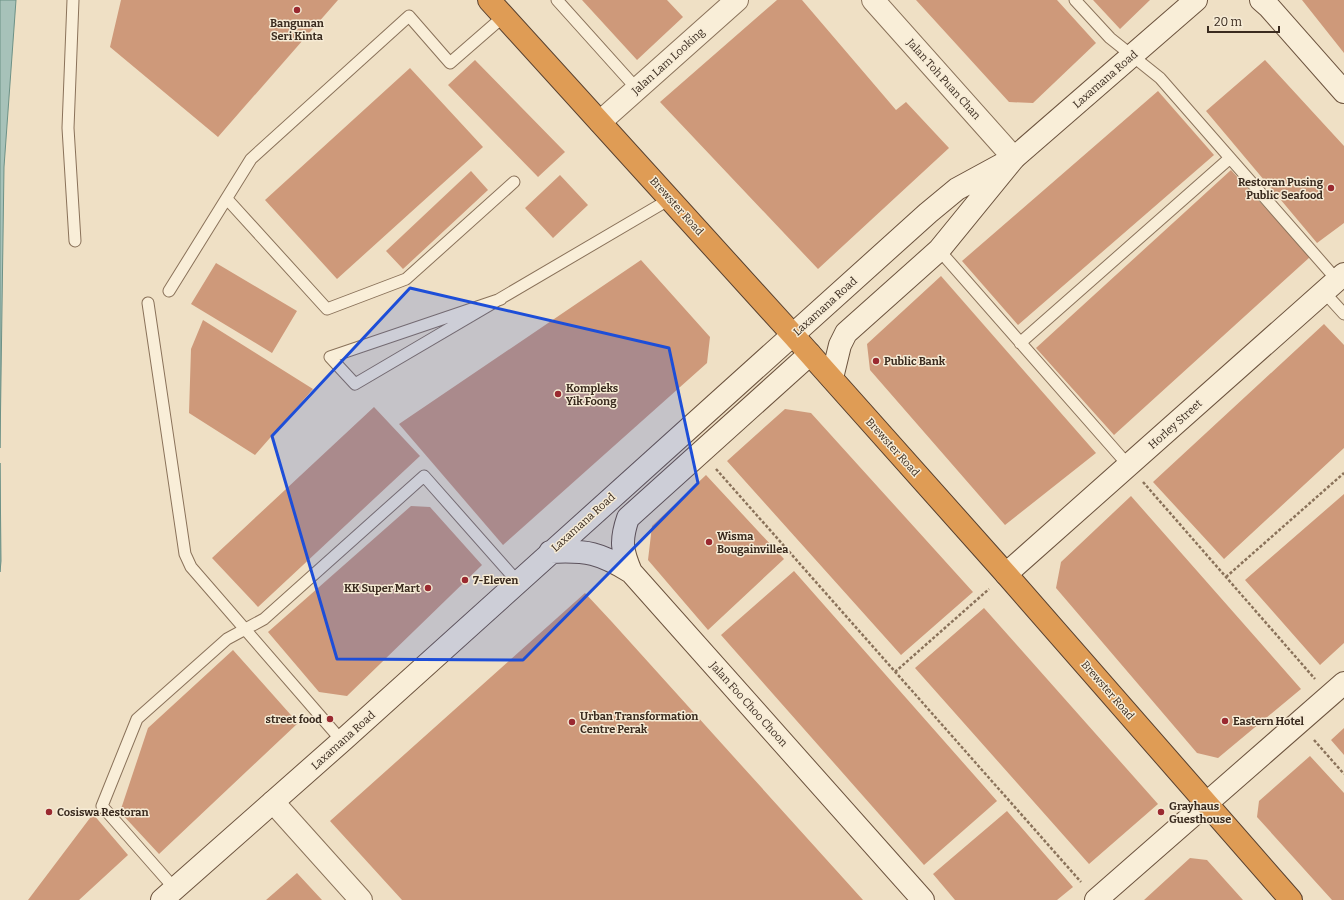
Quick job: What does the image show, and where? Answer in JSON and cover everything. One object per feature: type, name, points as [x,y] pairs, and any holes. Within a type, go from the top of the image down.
[{"type":"highway","name":"Brewster Road","points":[[489,0],[832,378],[1006,574],[1291,900]]},
{"type":"street","name":"Jalan Lam Looking","points":[[600,122],[736,0]]},
{"type":"street","name":"Jalan Toh Puan Chan","points":[[873,0],[1014,158]]},
{"type":"street","name":"Laxamana Road","points":[[832,378],[840,344],[846,333],[939,250],[1014,158],[1196,0]]},
{"type":"street","points":[[1260,0],[1269,7],[1344,92]]},
{"type":"street","name":"Laxamana Road","points":[[169,895],[928,213],[957,189],[1014,158]]},
{"type":"street","name":"Horley Street","points":[[1006,574],[1335,282]]},
{"type":"street","points":[[631,572],[623,552],[623,534],[628,518],[810,354]]},
{"type":"street","name":"Jalan Foo Choo Choon","points":[[550,552],[576,550],[594,553],[631,572],[924,900]]},
{"type":"street","points":[[1096,900],[1337,689]]},
{"type":"street","points":[[273,802],[361,900]]},
{"type":"lane","points":[[73,0],[68,128],[75,241]]},
{"type":"lane","points":[[557,0],[637,89]]},
{"type":"lane","points":[[1075,0],[1110,38],[1160,78],[1230,158],[1335,282],[1344,314]]},
{"type":"lane","points":[[169,291],[251,159],[409,16],[450,63],[504,16]]},
{"type":"lane","points":[[1020,342],[1230,158]]},
{"type":"lane","points":[[227,199],[327,309],[406,279],[514,182]]},
{"type":"lane","points":[[501,299],[330,357],[355,384],[501,299],[670,199]]},
{"type":"lane","points":[[939,250],[1128,465]]},
{"type":"lane","points":[[148,303],[185,554],[191,567],[244,630],[342,741]]},
{"type":"lane","points":[[169,895],[102,806],[137,719],[227,639],[264,619],[424,476],[517,581]]},
{"type":"path","points":[[702,452],[1096,900]]},
{"type":"path","points":[[1128,465],[1226,577],[1337,689]]},
{"type":"path","points":[[1226,577],[1344,474]]},
{"type":"path","points":[[895,672],[1006,574]]},
{"type":"path","points":[[1299,723],[1344,774]]},
{"type":"highlighted area","points":[[410,288],[669,348],[698,483],[523,660],[337,659],[272,436]]},
{"type":"water","points":[[0,0],[16,0],[4,167],[0,448]]},
{"type":"water","points":[[0,463],[1,561],[0,572]]},
{"type":"building","points":[[121,0],[338,0],[218,137],[110,47]]},
{"type":"building","points":[[582,0],[667,0],[683,17],[637,60]]},
{"type":"building","points":[[777,0],[802,0],[896,110],[906,102],[949,148],[818,269],[660,102]]},
{"type":"building","points":[[916,0],[1057,0],[1096,43],[1033,103],[1009,102]]},
{"type":"building","points":[[1093,0],[1150,0],[1120,29]]},
{"type":"building","points":[[1302,0],[1344,0],[1344,53]]},
{"type":"building","points":[[475,60],[565,152],[538,177],[448,85]]},
{"type":"building","points":[[1265,60],[1344,146],[1344,223],[1317,243],[1206,111]]},
{"type":"building","points":[[410,68],[483,147],[337,279],[265,200]]},
{"type":"building","points":[[1158,91],[1214,155],[1018,325],[962,261]]},
{"type":"building","points":[[1231,170],[1310,257],[1114,435],[1036,348]]},
{"type":"building","points":[[471,171],[488,190],[403,269],[386,251]]},
{"type":"building","points":[[560,175],[588,205],[553,238],[525,208]]},
{"type":"building","name":"Kompleks Yik Foong","points":[[641,260],[710,337],[707,363],[503,545],[399,424]]},
{"type":"building","points":[[216,263],[297,311],[272,353],[191,304]]},
{"type":"building","points":[[941,276],[1096,453],[1005,525],[870,370],[867,344]]},
{"type":"building","points":[[203,320],[313,389],[255,455],[189,413],[191,349]]},
{"type":"building","points":[[1324,324],[1344,345],[1344,448],[1224,559],[1153,482]]},
{"type":"building","points":[[374,407],[420,456],[258,607],[212,558]]},
{"type":"building","points":[[785,409],[811,413],[973,592],[901,655],[727,461]]},
{"type":"building","name":"Wisma Bougainvillea","points":[[706,475],[784,559],[708,630],[648,560],[652,526]]},
{"type":"building","points":[[1344,494],[1344,643],[1320,665],[1245,580]]},
{"type":"building","points":[[1131,496],[1301,689],[1218,758],[1197,753],[1056,588],[1061,562]]},
{"type":"building","points":[[411,506],[430,507],[482,565],[347,696],[319,692],[268,632]]},
{"type":"building","points":[[794,571],[997,801],[924,865],[721,635]]},
{"type":"building","name":"Urban Transformation Centre Perak","points":[[585,593],[863,900],[402,900],[330,821]]},
{"type":"building","points":[[984,608],[1158,804],[1089,864],[915,668]]},
{"type":"building","points":[[233,650],[298,723],[159,854],[120,812],[148,728]]},
{"type":"building","points":[[1344,728],[1344,755],[1331,740]]},
{"type":"building","points":[[1310,756],[1344,793],[1344,900],[1332,900],[1257,817],[1259,801]]},
{"type":"building","points":[[1007,811],[1073,887],[1057,900],[955,900],[933,874]]},
{"type":"building","points":[[93,814],[128,855],[79,900],[28,900]]},
{"type":"building","points":[[1190,858],[1207,860],[1243,900],[1144,900]]},
{"type":"building","points":[[297,873],[322,900],[266,900]]},
{"type":"place","name":"Bangunan Seri Kinta","points":[[297,10]]},
{"type":"place","name":"Restoran Pusing Public Seafood","points":[[1331,188]]},
{"type":"place","name":"Public Bank","points":[[876,361]]},
{"type":"place","name":"Kompleks Yik Foong","points":[[558,394]]},
{"type":"place","name":"Wisma Bougainvillea","points":[[709,542]]},
{"type":"place","name":"7-Eleven","points":[[465,580]]},
{"type":"place","name":"KK Super Mart","points":[[428,588]]},
{"type":"place","name":"street food","points":[[330,719]]},
{"type":"place","name":"Eastern Hotel","points":[[1225,721]]},
{"type":"place","name":"Urban Transformation Centre Perak","points":[[572,722]]},
{"type":"place","name":"Cosiswa Restoran","points":[[49,812]]},
{"type":"place","name":"Grayhaus Guesthouse","points":[[1161,812]]}]
